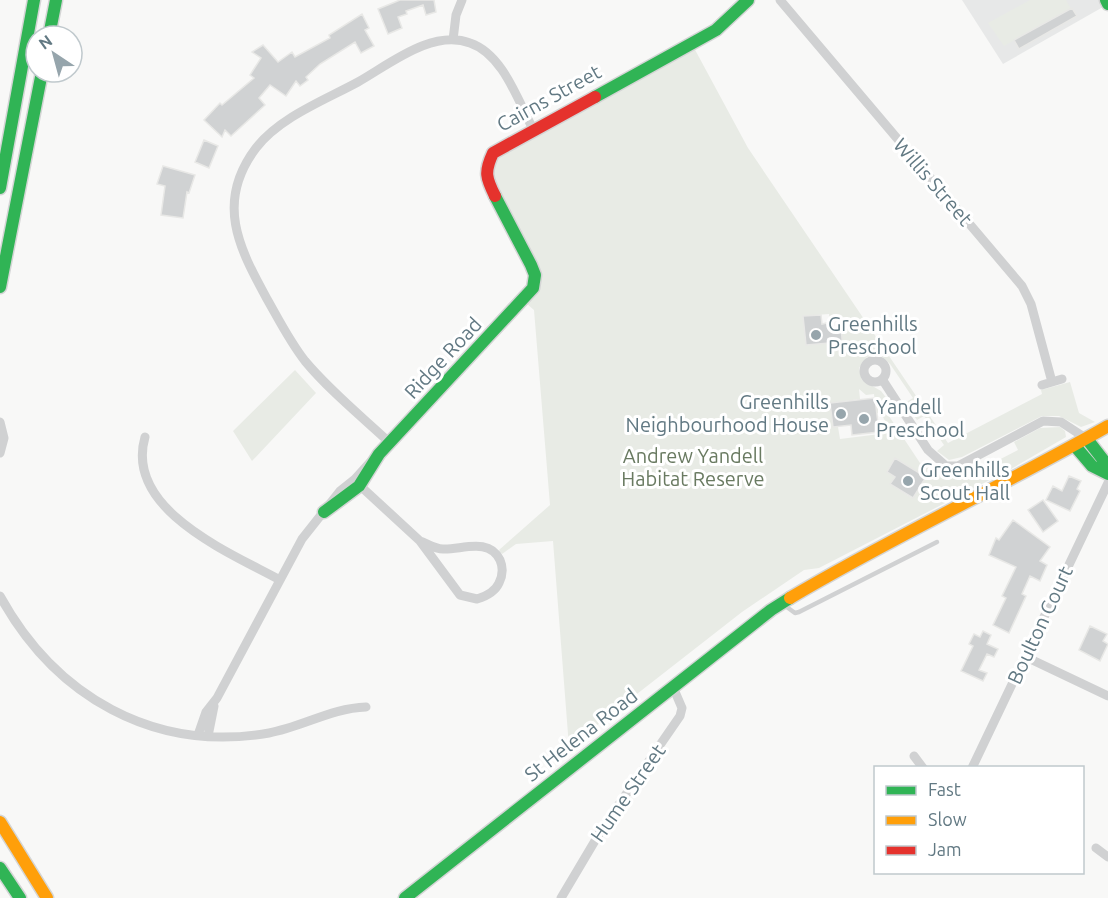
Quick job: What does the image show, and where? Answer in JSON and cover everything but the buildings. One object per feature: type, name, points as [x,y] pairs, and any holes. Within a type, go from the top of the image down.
[{"type":"main road","points":[[0,188],[34,0]]},
{"type":"main road","points":[[51,24],[56,0]]},
{"type":"main road","name":"Cairns Street","points":[[533,288],[534,275],[531,266],[490,189],[486,173],[488,161],[493,153],[716,30],[748,0]]},
{"type":"main road","points":[[1106,0],[1108,4]]},
{"type":"main road","points":[[0,287],[40,84]]},
{"type":"main road","name":"Ridge Road","points":[[324,512],[359,482],[379,454],[533,288]]},
{"type":"main road","name":"St Helena Road","points":[[405,898],[782,603],[841,568],[1075,446],[1108,426]]},
{"type":"main road","points":[[1087,439],[1108,466]]},
{"type":"main road","points":[[1075,446],[1092,466],[1108,474]]},
{"type":"main road","points":[[0,822],[47,898]]},
{"type":"main road","points":[[0,868],[20,898]]},
{"type":"street","points":[[453,40],[456,15],[462,0]]},
{"type":"street","name":"Willis Street","points":[[780,0],[1022,286],[1031,304],[1057,380],[1042,385]]},
{"type":"street","points":[[390,443],[316,373],[290,339],[240,249],[235,227],[238,183],[251,155],[265,138],[281,125],[433,42],[453,40],[472,43],[492,57],[533,129]]},
{"type":"street","points":[[882,379],[928,450],[946,466],[958,466],[1043,421],[1060,422],[1087,439]]},
{"type":"street","points":[[0,422],[4,438],[0,453]]},
{"type":"street","points":[[1072,430],[1075,446]]},
{"type":"street","points":[[145,437],[142,453],[147,474],[157,495],[171,513],[207,541],[280,580]]},
{"type":"street","points":[[359,482],[420,541],[460,595],[477,599],[497,589],[502,566],[490,549],[478,546],[437,548],[420,541]]},
{"type":"street","name":"Boulton Court","points":[[973,766],[1108,483]]},
{"type":"street","name":"Ridge Road","points":[[203,735],[217,698],[302,539],[324,512]]},
{"type":"street","points":[[0,596],[40,656],[85,695],[135,720],[203,735],[228,737],[269,733],[340,711],[366,707]]},
{"type":"street","points":[[1026,657],[1108,696]]},
{"type":"street","name":"Hume Street","points":[[561,898],[602,829],[680,716],[682,708],[673,687]]},
{"type":"street","points":[[914,756],[922,766]]},
{"type":"street","points":[[1096,848],[1108,857]]},
{"type":"lane","points":[[782,603],[795,613],[799,612],[937,542]]},
{"type":"shaded area","points":[[962,0],[1099,0],[1103,7],[1003,64]]},
{"type":"green space","points":[[1030,0],[1066,0],[1071,9],[1004,46],[988,23]]},
{"type":"green space","name":"Andrew Yandell Habitat Reserve","points":[[693,46],[748,148],[948,443],[1042,394],[1041,390],[1070,382],[1079,413],[1095,422],[1081,427],[1059,416],[1042,416],[962,457],[949,460],[937,451],[944,445],[924,416],[917,420],[905,403],[913,398],[890,364],[879,354],[867,357],[859,368],[862,380],[881,391],[888,400],[881,404],[920,463],[928,460],[941,470],[955,472],[960,480],[1018,450],[1014,442],[1040,428],[1060,427],[1065,431],[1066,437],[1011,469],[819,568],[804,570],[742,612],[569,747],[553,541],[516,544],[502,554],[499,550],[550,505],[534,310],[527,304],[538,288],[490,172],[496,156]],"holes":[[[829,314],[830,322],[840,321],[842,350],[830,351],[829,343],[806,345],[803,316]],[[859,389],[866,395],[874,394],[876,413],[881,413],[885,421],[879,423],[880,434],[840,439],[838,427],[833,427],[830,403],[860,399]],[[895,458],[926,478],[912,498],[891,485],[895,477],[887,471]]]},
{"type":"green space","points":[[295,370],[316,393],[252,461],[233,431]]},
{"type":"traffic: fast","points":[[0,188],[34,0]]},
{"type":"traffic: fast","points":[[51,24],[56,0]]},
{"type":"traffic: fast","points":[[595,97],[716,30],[748,0]]},
{"type":"traffic: fast","points":[[1106,0],[1108,4]]},
{"type":"traffic: fast","points":[[0,287],[40,84]]},
{"type":"traffic: fast","points":[[324,512],[359,486],[379,454],[533,288],[535,275],[531,265],[495,196]]},
{"type":"traffic: fast","points":[[1087,439],[1108,466]]},
{"type":"traffic: fast","points":[[1075,446],[1092,466],[1108,474]]},
{"type":"traffic: fast","points":[[405,898],[771,610],[790,598]]},
{"type":"traffic: fast","points":[[0,868],[20,898]]},
{"type":"traffic: slow","points":[[790,598],[869,553],[1108,426]]},
{"type":"traffic: slow","points":[[0,822],[47,898]]},
{"type":"traffic: jam","points":[[495,196],[487,175],[493,153],[595,97]]},
{"type":"place","name":"Greenhills Preschool","points":[[816,335]]},
{"type":"place","name":"Greenhills Neighbourhood House","points":[[841,414]]},
{"type":"place","name":"Yandell Preschool","points":[[864,419]]},
{"type":"place","name":"Greenhills Scout Hall","points":[[908,481]]}]
